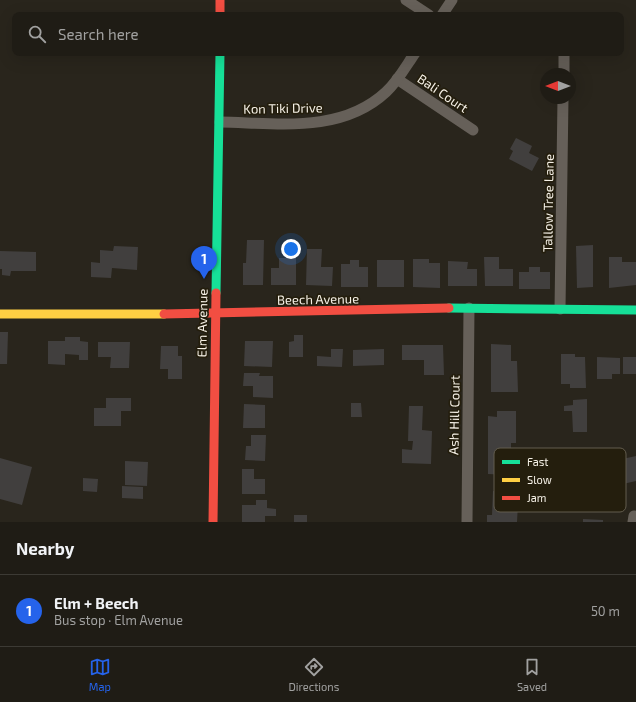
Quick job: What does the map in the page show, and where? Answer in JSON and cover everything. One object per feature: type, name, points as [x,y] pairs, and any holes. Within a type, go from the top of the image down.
[{"type":"street","points":[[220,0],[220,12]]},
{"type":"street","points":[[406,0],[424,12]]},
{"type":"street","points":[[444,12],[452,0]]},
{"type":"street","name":"Elm Avenue","points":[[213,522],[220,56]]},
{"type":"street","name":"Kon Tiki Drive","points":[[220,122],[310,123],[333,120],[348,116],[368,105],[387,91],[413,56]]},
{"type":"street","points":[[564,56],[564,68]]},
{"type":"street","name":"Bali Court","points":[[397,79],[472,130]]},
{"type":"street","name":"Tallow Tree Lane","points":[[560,309],[563,104]]},
{"type":"street","name":"Beech Avenue","points":[[0,314],[215,314],[469,308],[636,310]]},
{"type":"street","name":"Ash Hill Court","points":[[467,522],[469,308]]},
{"type":"building","points":[[516,138],[532,146],[529,153],[539,158],[532,171],[509,159],[513,151],[510,149]]},
{"type":"building","points":[[247,240],[264,240],[263,285],[243,285],[243,263],[246,263]]},
{"type":"building","points":[[593,245],[593,287],[577,288],[576,246]]},
{"type":"building","points":[[114,246],[138,247],[137,270],[112,268],[111,278],[91,277],[91,262],[100,263],[100,250],[113,251]]},
{"type":"building","points":[[307,249],[322,249],[321,267],[333,267],[332,286],[306,285]]},
{"type":"building","points":[[0,251],[36,252],[36,271],[11,271],[10,276],[2,275],[2,269],[0,269]]},
{"type":"building","points":[[287,251],[293,251],[293,258],[296,258],[296,285],[271,285],[271,268],[279,268],[279,258],[287,258]]},
{"type":"building","points":[[484,257],[499,257],[499,269],[513,269],[513,286],[485,286]]},
{"type":"building","points":[[609,257],[622,257],[622,262],[636,262],[636,285],[609,288]]},
{"type":"building","points":[[413,259],[429,259],[429,263],[440,263],[440,288],[413,287]]},
{"type":"building","points":[[350,260],[359,260],[359,267],[368,267],[368,287],[341,287],[341,264],[350,264]]},
{"type":"building","points":[[377,260],[404,260],[404,287],[377,287]]},
{"type":"building","points":[[448,261],[468,262],[467,269],[477,269],[477,286],[448,286]]},
{"type":"building","points":[[529,267],[540,267],[540,272],[550,272],[550,289],[519,289],[519,272],[529,272]]},
{"type":"building","points":[[0,332],[8,332],[7,364],[0,364]]},
{"type":"building","points":[[294,335],[303,335],[303,357],[289,357],[289,342],[294,341]]},
{"type":"building","points":[[65,337],[80,337],[80,341],[88,342],[88,360],[79,360],[79,355],[65,354],[65,365],[48,364],[48,341],[65,341]]},
{"type":"building","points":[[245,341],[273,341],[272,367],[244,366]]},
{"type":"building","points":[[98,342],[130,342],[129,368],[110,368],[111,357],[98,357]]},
{"type":"building","points":[[491,344],[511,345],[511,361],[517,361],[518,392],[491,392]]},
{"type":"building","points":[[402,345],[443,345],[444,375],[424,375],[424,360],[402,360]]},
{"type":"building","points":[[161,346],[178,346],[178,356],[182,356],[182,379],[168,379],[168,369],[160,369]]},
{"type":"building","points":[[331,349],[343,349],[342,367],[317,366],[317,356],[331,357]]},
{"type":"building","points":[[384,349],[384,365],[353,366],[353,350]]},
{"type":"building","points":[[561,354],[575,354],[575,357],[585,357],[586,388],[570,388],[570,384],[561,384]]},
{"type":"building","points":[[597,357],[620,358],[620,374],[612,374],[612,379],[597,379]]},
{"type":"building","points":[[623,357],[636,357],[636,374],[623,374]]},
{"type":"building","points":[[244,373],[260,373],[259,376],[273,376],[273,398],[253,397],[253,386],[243,386]]},
{"type":"building","points":[[106,398],[131,398],[131,411],[121,411],[121,426],[94,426],[94,408],[106,408]]},
{"type":"building","points":[[587,399],[587,432],[573,432],[572,411],[564,411],[564,406],[573,405],[573,400]]},
{"type":"building","points":[[351,403],[361,403],[362,417],[351,417]]},
{"type":"building","points":[[244,404],[265,405],[265,428],[243,428]]},
{"type":"building","points":[[409,406],[423,406],[422,430],[432,431],[431,464],[402,463],[402,449],[412,450],[413,441],[408,441]]},
{"type":"building","points":[[497,411],[516,411],[516,443],[511,443],[511,448],[494,448],[494,474],[488,474],[488,416],[497,417]]},
{"type":"building","points":[[251,435],[266,435],[265,461],[245,460],[246,446],[251,446]]},
{"type":"building","points":[[636,456],[636,481],[626,483],[626,458]]},
{"type":"building","points":[[0,458],[32,467],[22,505],[0,499]]},
{"type":"building","points":[[125,461],[148,462],[147,486],[125,485]]},
{"type":"building","points":[[242,469],[254,469],[254,479],[265,479],[265,494],[242,494]]},
{"type":"building","points":[[83,478],[98,479],[97,492],[83,491]]},
{"type":"building","points":[[122,486],[143,487],[143,499],[122,498]]},
{"type":"building","points":[[493,491],[494,512],[518,512],[517,522],[487,522],[487,515],[492,515]]},
{"type":"building","points":[[256,500],[267,500],[267,508],[276,509],[276,516],[265,516],[265,522],[242,522],[242,505],[256,505]]},
{"type":"building","points":[[294,515],[307,515],[307,522],[294,522]]},
{"type":"building","points":[[583,519],[603,520],[603,522],[583,522]]},
{"type":"traffic: fast","points":[[216,293],[220,56]]},
{"type":"traffic: fast","points":[[449,308],[636,310]]},
{"type":"traffic: slow","points":[[0,314],[164,314]]},
{"type":"traffic: jam","points":[[220,0],[220,12]]},
{"type":"traffic: jam","points":[[213,522],[216,293]]},
{"type":"traffic: jam","points":[[164,314],[449,308]]},
{"type":"place","name":"Elm + Beech","points":[[204,279]]}]
